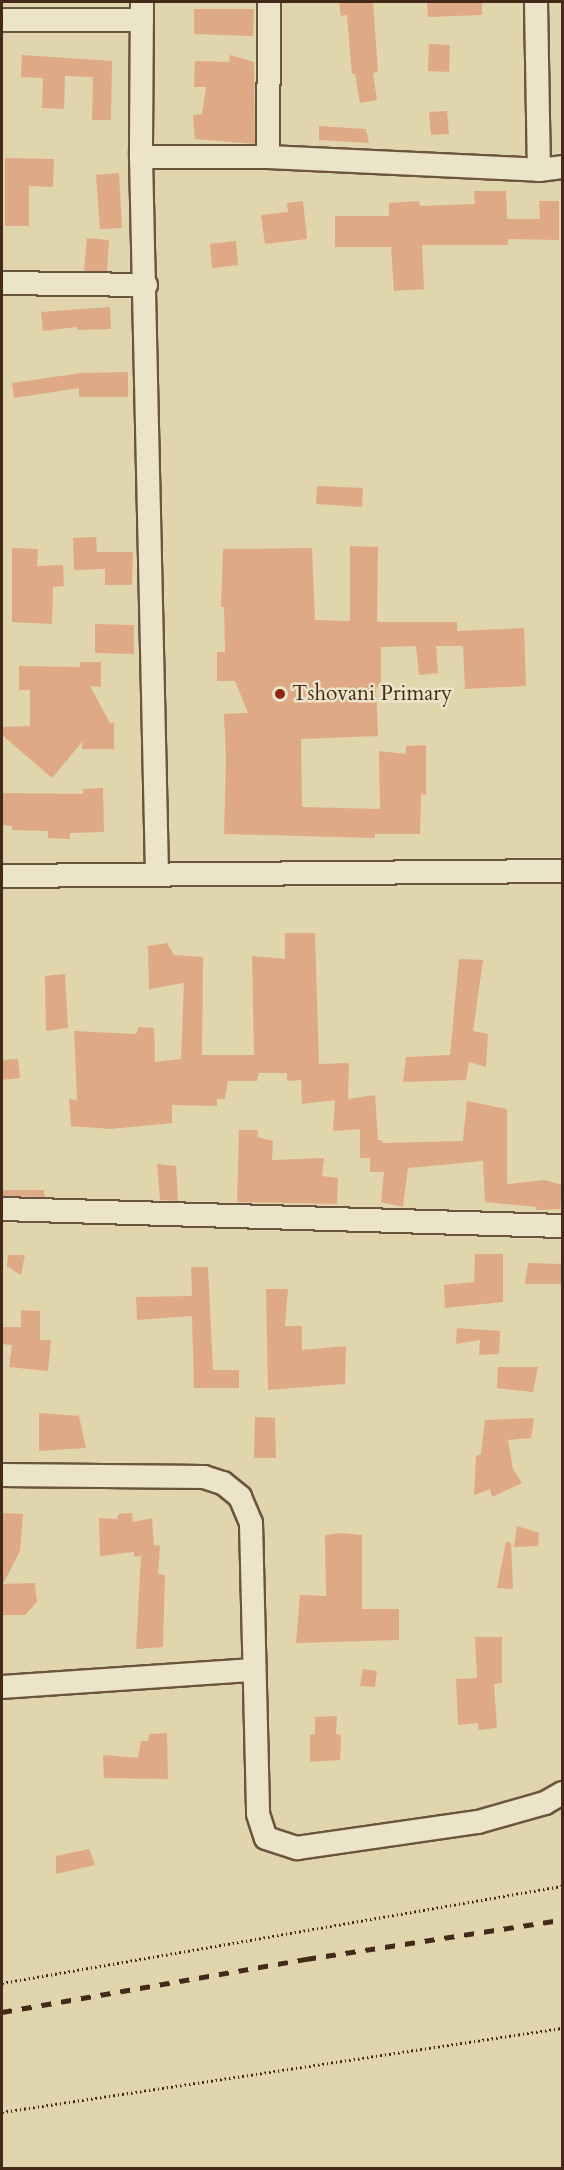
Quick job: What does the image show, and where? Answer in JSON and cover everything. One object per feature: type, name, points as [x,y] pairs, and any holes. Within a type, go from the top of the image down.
[{"type":"street","points":[[268,157],[269,2]]},
{"type":"street","points":[[536,2],[539,170]]},
{"type":"street","points":[[2,20],[142,11],[141,157],[146,285],[157,875]]},
{"type":"street","points":[[141,157],[268,157],[539,170],[562,167]]},
{"type":"street","points":[[2,284],[146,285]]},
{"type":"street","points":[[2,876],[562,871]]},
{"type":"street","points":[[2,1209],[562,1226]]},
{"type":"street","points":[[2,1475],[204,1478],[223,1483],[240,1497],[251,1523],[258,1814],[266,1838],[297,1848],[478,1822],[545,1803],[562,1793]]},
{"type":"street","points":[[2,1687],[254,1670]]},
{"type":"path","points":[[2,1983],[562,1886]]},
{"type":"path","points":[[2,2112],[562,2028]]},
{"type":"building","points":[[339,2],[373,2],[378,72],[373,73],[377,100],[360,103],[355,74],[352,74],[347,15],[341,16]]},
{"type":"building","points":[[427,2],[482,2],[482,15],[428,17]]},
{"type":"building","points":[[194,9],[254,9],[253,36],[194,34]]},
{"type":"building","points":[[429,44],[450,45],[449,72],[428,71]]},
{"type":"building","points":[[22,55],[112,61],[111,120],[92,120],[93,77],[65,76],[64,109],[42,108],[43,78],[21,77]]},
{"type":"building","points":[[230,55],[254,62],[255,144],[195,139],[193,115],[202,114],[206,87],[194,87],[195,61],[229,62]]},
{"type":"building","points":[[447,111],[449,134],[431,135],[429,112]]},
{"type":"building","points":[[319,126],[366,129],[369,143],[319,140]]},
{"type":"building","points":[[5,158],[54,159],[53,187],[29,186],[29,226],[5,226]]},
{"type":"building","points":[[119,173],[122,228],[100,229],[96,175]]},
{"type":"building","points":[[474,191],[506,191],[507,219],[540,219],[539,201],[559,201],[559,240],[508,239],[508,245],[422,245],[424,289],[394,291],[391,247],[335,247],[335,216],[389,216],[389,203],[419,201],[420,206],[475,204]]},
{"type":"building","points":[[303,201],[307,239],[265,244],[261,215],[288,212],[287,203]]},
{"type":"building","points":[[87,238],[109,240],[107,271],[84,271]]},
{"type":"building","points":[[236,241],[238,265],[212,268],[210,244]]},
{"type":"building","points":[[110,307],[111,329],[78,330],[77,327],[43,331],[41,312]]},
{"type":"building","points":[[128,372],[128,397],[79,397],[79,388],[14,398],[12,383],[81,373]]},
{"type":"building","points":[[317,486],[363,488],[362,507],[316,504]]},
{"type":"building","points":[[96,537],[97,552],[133,552],[132,585],[105,585],[105,569],[74,570],[73,538]]},
{"type":"building","points":[[350,546],[378,547],[377,622],[457,622],[457,631],[524,628],[526,686],[465,689],[463,646],[436,646],[438,673],[419,675],[416,646],[381,647],[381,687],[376,687],[378,736],[301,739],[302,807],[380,809],[379,751],[406,754],[406,746],[426,745],[426,795],[421,794],[420,834],[375,834],[375,838],[224,834],[226,759],[224,714],[248,713],[235,681],[217,681],[217,652],[225,652],[224,607],[221,607],[223,549],[312,548],[315,620],[350,621]]},
{"type":"building","points":[[12,548],[38,549],[37,566],[63,565],[64,586],[53,587],[52,624],[12,622]]},
{"type":"building","points":[[95,624],[134,625],[134,654],[95,653]]},
{"type":"building","points":[[80,662],[101,662],[101,687],[90,686],[110,723],[114,723],[114,749],[82,749],[82,742],[52,778],[2,735],[2,727],[30,726],[30,690],[19,690],[19,666],[80,667]]},
{"type":"building","points":[[103,788],[104,832],[70,833],[70,839],[48,838],[48,831],[12,830],[12,826],[2,825],[2,793],[83,794],[83,789]]},
{"type":"building","points":[[285,933],[315,933],[319,1064],[349,1063],[348,1099],[375,1095],[378,1140],[382,1140],[382,1143],[463,1141],[467,1101],[507,1109],[507,1184],[545,1180],[562,1185],[560,1209],[536,1210],[537,1207],[485,1202],[483,1161],[408,1168],[403,1207],[381,1202],[384,1172],[370,1172],[370,1158],[360,1158],[360,1129],[333,1131],[335,1100],[302,1104],[301,1080],[287,1081],[287,1073],[259,1073],[257,1081],[228,1081],[225,1099],[217,1099],[217,1106],[172,1105],[172,1123],[111,1129],[71,1126],[69,1099],[77,1100],[74,1031],[136,1034],[139,1027],[154,1028],[155,1062],[181,1059],[184,983],[149,989],[148,946],[167,943],[174,955],[203,957],[202,1055],[254,1055],[252,956],[285,959]]},
{"type":"building","points":[[459,959],[483,960],[473,1031],[488,1034],[486,1067],[469,1062],[466,1080],[403,1082],[406,1057],[450,1055]]},
{"type":"building","points":[[65,974],[68,1028],[46,1031],[45,976]]},
{"type":"building","points":[[18,1059],[20,1078],[2,1080],[2,1060]]},
{"type":"building","points":[[239,1130],[258,1130],[257,1137],[273,1141],[272,1160],[324,1158],[322,1176],[338,1178],[337,1204],[237,1202]]},
{"type":"building","points":[[157,1164],[176,1166],[178,1201],[160,1200]]},
{"type":"building","points":[[2,1190],[44,1190],[45,1197],[2,1196]]},
{"type":"building","points":[[475,1254],[503,1254],[503,1302],[445,1308],[444,1285],[474,1282]]},
{"type":"building","points":[[8,1255],[25,1255],[21,1275],[7,1266]]},
{"type":"building","points":[[528,1263],[562,1264],[562,1284],[525,1284]]},
{"type":"building","points":[[191,1267],[208,1267],[213,1370],[239,1370],[239,1388],[194,1388],[192,1316],[137,1320],[136,1297],[192,1296]]},
{"type":"building","points":[[266,1289],[288,1289],[285,1326],[302,1326],[302,1350],[346,1346],[345,1384],[268,1390]]},
{"type":"building","points":[[21,1310],[40,1311],[40,1340],[51,1340],[48,1371],[9,1367],[12,1345],[2,1344],[2,1327],[21,1327]]},
{"type":"building","points":[[457,1328],[500,1331],[499,1354],[479,1355],[480,1340],[456,1344]]},
{"type":"building","points":[[498,1367],[538,1367],[533,1392],[497,1388]]},
{"type":"building","points":[[39,1413],[79,1416],[86,1448],[39,1451]]},
{"type":"building","points":[[255,1417],[275,1418],[276,1458],[254,1458]]},
{"type":"building","points":[[534,1418],[531,1438],[508,1440],[513,1469],[522,1483],[492,1497],[490,1489],[474,1495],[476,1456],[481,1454],[485,1420]]},
{"type":"building","points":[[2,1513],[23,1514],[20,1551],[3,1584],[35,1583],[37,1602],[25,1615],[2,1615]]},
{"type":"building","points":[[132,1513],[133,1522],[152,1518],[154,1545],[160,1546],[158,1574],[165,1575],[163,1647],[136,1649],[141,1556],[134,1557],[134,1552],[100,1556],[99,1518],[117,1519],[119,1514]]},
{"type":"building","points":[[517,1526],[539,1533],[538,1546],[514,1547]]},
{"type":"building","points":[[342,1533],[362,1535],[362,1609],[399,1609],[399,1640],[296,1643],[300,1595],[326,1596],[325,1535]]},
{"type":"building","points":[[506,1542],[511,1543],[513,1589],[497,1588]]},
{"type":"building","points":[[475,1637],[502,1637],[502,1683],[494,1684],[497,1728],[478,1730],[478,1723],[458,1725],[456,1679],[477,1678]]},
{"type":"building","points":[[363,1669],[377,1671],[375,1687],[360,1686]]},
{"type":"building","points":[[337,1716],[336,1734],[341,1735],[340,1760],[310,1762],[310,1735],[315,1734],[315,1717]]},
{"type":"building","points":[[167,1733],[168,1779],[104,1778],[103,1755],[138,1758],[141,1741],[148,1741],[149,1734]]},
{"type":"building","points":[[89,1849],[95,1865],[56,1874],[56,1856]]},
{"type":"railway","points":[[2,2012],[306,1959],[562,1920]]},
{"type":"place","name":"Tshovani Primary","points":[[280,694]]}]
